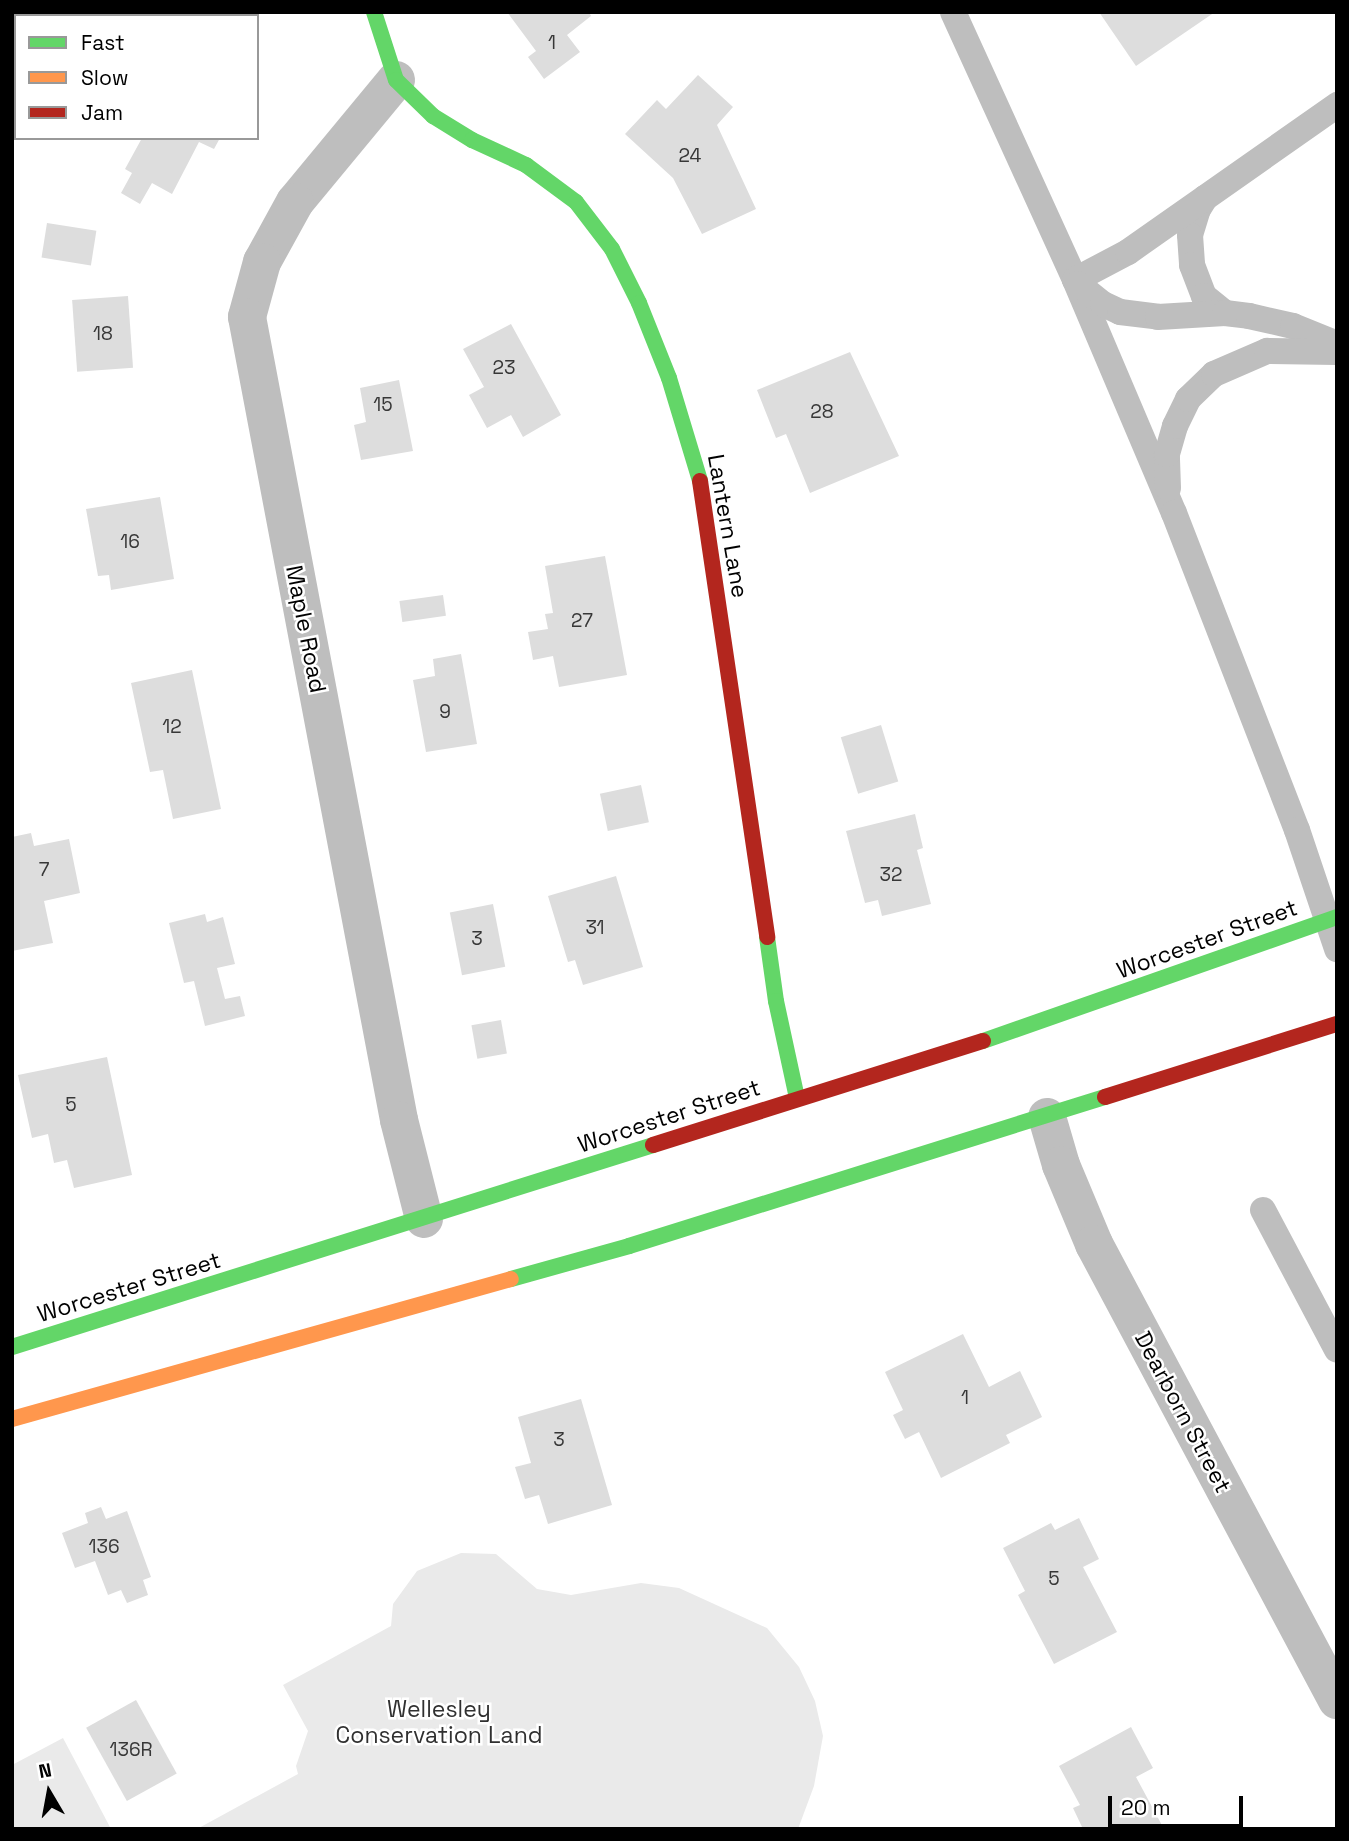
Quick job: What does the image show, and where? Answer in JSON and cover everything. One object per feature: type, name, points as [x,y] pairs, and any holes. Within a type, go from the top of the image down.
[{"type":"main road","points":[[374,12],[396,80]]},
{"type":"main road","name":"Lantern Lane","points":[[396,80],[433,116],[472,140],[526,165],[576,202],[612,249],[644,316],[669,378],[698,471],[776,1001],[797,1098]]},
{"type":"main road","name":"Worcester Street","points":[[12,1347],[1008,1033],[1332,918]]},
{"type":"main road","points":[[12,1419],[629,1246],[1337,1024]]},
{"type":"street","name":"Maple Road","points":[[396,80],[295,202],[262,262],[247,317],[400,1120],[424,1219]]},
{"type":"street","name":"Dearborn Street","points":[[1047,1117],[1061,1165],[1094,1244],[1337,1700]]},
{"type":"lane","points":[[953,12],[1075,280],[1174,513],[1332,918],[1337,949]]},
{"type":"lane","points":[[1075,280],[1128,252],[1337,105]]},
{"type":"lane","points":[[1206,196],[1198,209],[1190,235],[1192,265],[1204,296],[1225,313]]},
{"type":"lane","points":[[1075,280],[1103,304],[1120,312],[1158,317],[1225,313],[1272,320],[1337,344]]},
{"type":"lane","points":[[1174,513],[1167,473],[1167,454],[1182,412],[1200,386],[1230,365],[1267,351],[1337,352]]},
{"type":"lane","points":[[1263,1210],[1337,1350]]},
{"type":"green space","name":"Wellesley Conservation Land","points":[[461,1553],[496,1554],[537,1589],[571,1595],[641,1583],[679,1588],[767,1628],[799,1667],[815,1701],[823,1736],[814,1786],[798,1829],[197,1829],[298,1774],[296,1766],[308,1731],[283,1685],[391,1626],[393,1604],[417,1571]]},
{"type":"green space","points":[[63,1738],[111,1829],[12,1829],[12,1765]]},
{"type":"building","points":[[507,12],[589,12],[591,16],[567,35],[580,52],[544,79],[528,57],[536,51]]},
{"type":"building","points":[[1099,12],[1215,12],[1136,66]]},
{"type":"building","points":[[698,75],[733,107],[717,125],[756,209],[702,234],[673,178],[625,134],[657,100],[666,109]]},
{"type":"building","points":[[141,140],[219,140],[214,149],[199,142],[172,194],[152,183],[140,204],[121,193],[132,173],[125,169]]},
{"type":"building","points":[[47,223],[96,231],[91,265],[42,258]]},
{"type":"building","points":[[128,296],[133,368],[77,372],[72,300]]},
{"type":"building","points":[[511,324],[561,415],[523,437],[511,415],[487,428],[469,395],[484,387],[463,349]]},
{"type":"building","points":[[850,352],[899,456],[810,493],[786,434],[776,438],[757,390]]},
{"type":"building","points":[[399,380],[413,451],[361,460],[354,425],[366,422],[360,388]]},
{"type":"building","points":[[160,497],[174,579],[111,590],[109,575],[98,576],[86,509]]},
{"type":"building","points":[[605,556],[627,675],[559,687],[553,656],[533,660],[528,632],[548,629],[545,614],[553,613],[545,566]]},
{"type":"building","points":[[443,595],[446,616],[402,622],[399,601]]},
{"type":"building","points":[[461,654],[477,744],[426,752],[413,680],[435,676],[433,659]]},
{"type":"building","points":[[192,670],[221,809],[173,819],[163,770],[150,772],[131,683]]},
{"type":"building","points":[[881,725],[898,781],[858,794],[841,737]]},
{"type":"building","points":[[641,785],[649,822],[608,831],[600,794]]},
{"type":"building","points":[[915,814],[923,848],[917,850],[931,904],[882,916],[878,900],[865,903],[846,831]]},
{"type":"building","points":[[31,833],[34,846],[69,839],[80,893],[44,901],[53,943],[12,951],[12,837]]},
{"type":"building","points":[[616,876],[643,967],[583,985],[575,960],[568,962],[548,896]]},
{"type":"building","points":[[493,904],[505,967],[462,975],[450,912]]},
{"type":"building","points":[[205,914],[207,922],[223,917],[235,964],[217,968],[225,999],[240,996],[245,1016],[205,1026],[194,981],[184,983],[169,923]]},
{"type":"building","points":[[501,1020],[507,1053],[477,1059],[471,1025]]},
{"type":"building","points":[[107,1057],[132,1175],[74,1188],[67,1160],[54,1163],[48,1134],[32,1138],[18,1075]]},
{"type":"building","points":[[963,1334],[989,1387],[1020,1371],[1042,1417],[1006,1435],[1010,1443],[941,1478],[919,1432],[905,1439],[893,1415],[903,1410],[885,1372]]},
{"type":"building","points":[[581,1399],[612,1505],[548,1524],[539,1495],[525,1499],[515,1467],[531,1463],[518,1417]]},
{"type":"building","points":[[101,1507],[106,1519],[127,1511],[151,1577],[143,1580],[148,1595],[127,1603],[121,1590],[108,1595],[95,1561],[75,1568],[62,1533],[88,1523],[85,1513]]},
{"type":"building","points":[[1079,1518],[1099,1559],[1083,1567],[1117,1632],[1054,1664],[1018,1595],[1025,1591],[1003,1548],[1051,1523],[1055,1530]]},
{"type":"building","points":[[136,1700],[177,1773],[127,1801],[86,1728]]},
{"type":"building","points":[[1131,1727],[1153,1768],[1136,1777],[1164,1829],[1083,1829],[1073,1808],[1080,1805],[1059,1766]]},
{"type":"traffic: fast","points":[[374,12],[396,80],[433,116],[472,140],[526,165],[576,202],[612,249],[639,303],[669,378],[700,481]]},
{"type":"traffic: fast","points":[[983,1041],[1337,917]]},
{"type":"traffic: fast","points":[[767,937],[776,1001],[797,1098]]},
{"type":"traffic: fast","points":[[511,1279],[629,1246],[1105,1097]]},
{"type":"traffic: fast","points":[[12,1347],[653,1145]]},
{"type":"traffic: slow","points":[[12,1419],[511,1279]]},
{"type":"traffic: jam","points":[[700,481],[767,937]]},
{"type":"traffic: jam","points":[[1105,1097],[1337,1024]]},
{"type":"traffic: jam","points":[[653,1145],[983,1041]]}]
